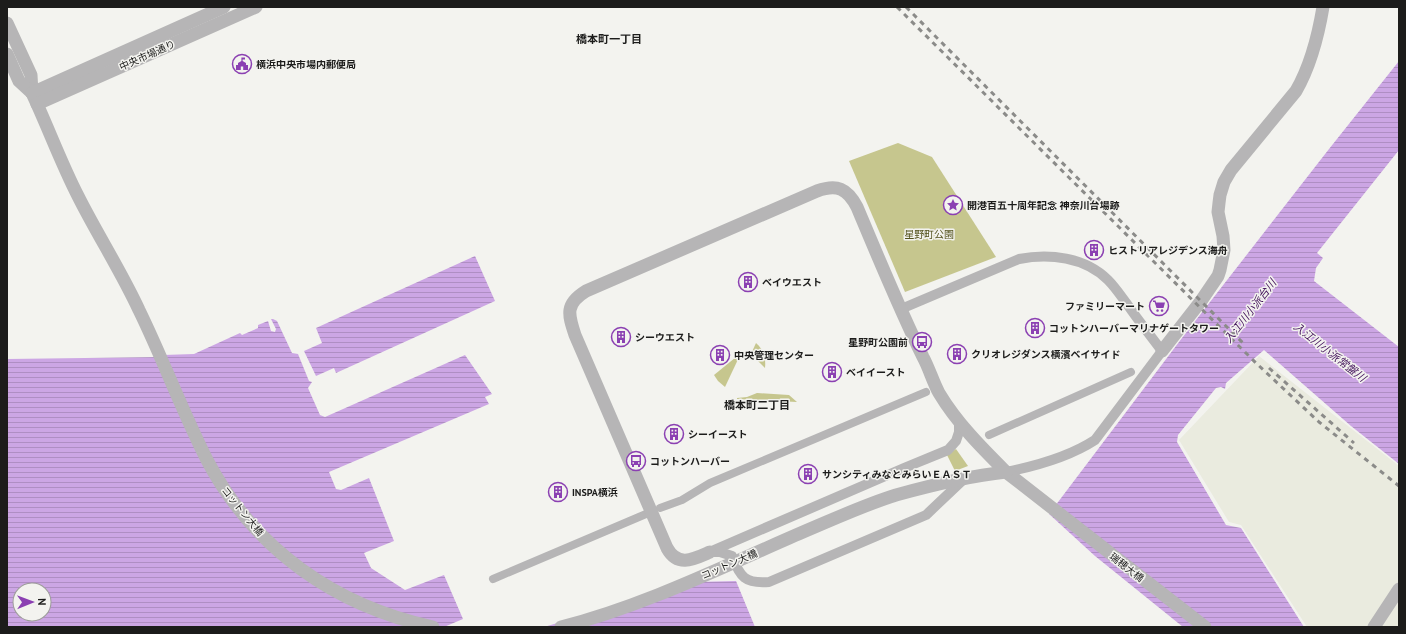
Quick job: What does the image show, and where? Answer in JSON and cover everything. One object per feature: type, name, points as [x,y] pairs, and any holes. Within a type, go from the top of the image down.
[{"type":"street","name":"中央市場通り","points":[[35,99],[224,7]]},
{"type":"street","name":"中央市場通り","points":[[35,99],[256,7]]},
{"type":"street","points":[[1006,472],[1042,463],[1088,445],[1095,440],[1201,301],[1218,276],[1224,250],[1218,212],[1222,188],[1231,170],[1296,91],[1303,79],[1312,57],[1319,32],[1323,7]]},
{"type":"street","points":[[7,23],[31,75],[35,99]]},
{"type":"street","points":[[7,54],[19,81],[35,99]]},
{"type":"street","name":"コットン大橋","points":[[35,99],[77,195],[140,310],[207,460],[224,488],[240,510],[259,532],[299,568],[328,588],[375,610],[410,622],[433,627]]},
{"type":"street","name":"瑞穂大橋","points":[[710,552],[691,560],[684,560],[674,556],[667,548],[575,335],[570,318],[571,306],[574,300],[586,291],[817,191],[833,187],[846,192],[854,202],[931,373],[938,392],[978,444],[1006,472],[1205,627]]},
{"type":"street","points":[[901,309],[1019,259],[1031,256],[1057,256],[1070,259],[1086,266],[1108,280],[1162,351]]},
{"type":"street","points":[[989,434],[1131,372]]},
{"type":"street","points":[[660,508],[682,500],[710,483],[926,392]]},
{"type":"street","points":[[710,552],[948,450],[956,441],[959,432],[959,421]]},
{"type":"street","name":"コットン大橋","points":[[561,627],[589,620],[630,606],[855,510],[896,495],[966,478],[1006,472]]},
{"type":"street","points":[[710,552],[720,552],[732,556],[738,571],[746,579],[756,583],[769,582],[926,515],[966,478]]},
{"type":"street","points":[[493,579],[646,514]]},
{"type":"street","points":[[732,556],[742,538]]},
{"type":"street","points":[[1374,627],[1399,589]]},
{"type":"shaded area","points":[[1259,356],[1399,466],[1399,627],[1307,627],[1241,525],[1229,522],[1179,440]]},
{"type":"green space","name":"星野町公園","points":[[898,143],[932,157],[996,257],[905,292],[849,161]]},
{"type":"green space","points":[[756,343],[764,354],[765,368],[751,354]]},
{"type":"green space","points":[[741,353],[725,387],[714,375]]},
{"type":"green space","points":[[757,393],[789,395],[797,402],[737,399]]},
{"type":"green space","points":[[956,449],[968,466],[955,471],[947,455]]},
{"type":"water","points":[[1399,61],[1399,150],[1317,253],[1323,258],[1316,268],[1314,281],[1399,347],[1399,464],[1351,426],[1264,350],[1226,383],[1225,389],[1221,387],[1216,388],[1178,435],[1177,442],[1226,525],[1241,528],[1304,627],[1183,627],[1095,556],[1049,514],[1182,338]]},
{"type":"water","points":[[475,256],[495,301],[336,373],[334,368],[316,376],[304,351],[322,343],[316,328]]},
{"type":"water","points":[[271,319],[277,321],[292,353],[298,354],[309,381],[312,382],[308,388],[320,415],[325,417],[465,355],[492,394],[485,397],[489,404],[329,472],[336,489],[341,490],[369,478],[394,541],[364,553],[371,568],[405,590],[444,575],[463,619],[444,627],[417,627],[403,625],[404,627],[7,627],[7,359],[163,357],[163,355],[194,354],[240,333],[242,335],[258,328],[258,325],[268,321],[271,331],[275,332],[276,329]]},
{"type":"water","points":[[736,581],[755,627],[544,627],[695,582]]},
{"type":"railway","points":[[897,7],[1256,363],[1319,422],[1399,486]]},
{"type":"railway","points":[[906,7],[1243,343]]},
{"type":"railway","points":[[1269,368],[1354,443]]},
{"type":"place","name":"横浜中央市場内郵便局","points":[[242,64]]},
{"type":"place","name":"開港百五十周年記念 神奈川台場跡","points":[[953,205]]},
{"type":"place","name":"ヒストリアレジデンス海舟","points":[[1094,250]]},
{"type":"place","name":"ベイウエスト","points":[[748,282]]},
{"type":"place","name":"ファミリーマート","points":[[1159,306]]},
{"type":"place","name":"コットンハーバーマリナゲートタワー","points":[[1035,328]]},
{"type":"place","name":"シーウエスト","points":[[621,337]]},
{"type":"place","name":"星野町公園前","points":[[922,342]]},
{"type":"place","name":"クリオレジダンス横濱ベイサイド","points":[[957,354]]},
{"type":"place","name":"中央管理センター","points":[[720,355]]},
{"type":"place","name":"ベイイースト","points":[[832,372]]},
{"type":"place","name":"シーイースト","points":[[674,434]]},
{"type":"place","name":"コットンハーバー","points":[[636,461]]},
{"type":"place","name":"サンシティみなとみらいＥＡＳＴ","points":[[808,474]]},
{"type":"place","name":"INSPA横浜","points":[[558,492]]},
{"type":"district","name":"橋本町一丁目","points":[[609,39]]},
{"type":"district","name":"橋本町二丁目","points":[[757,405]]},
{"type":"water label","name":"入江川小派台川","points":[[1250,311]]},
{"type":"water label","name":"入江川小派常盤川","points":[[1330,352]]}]
